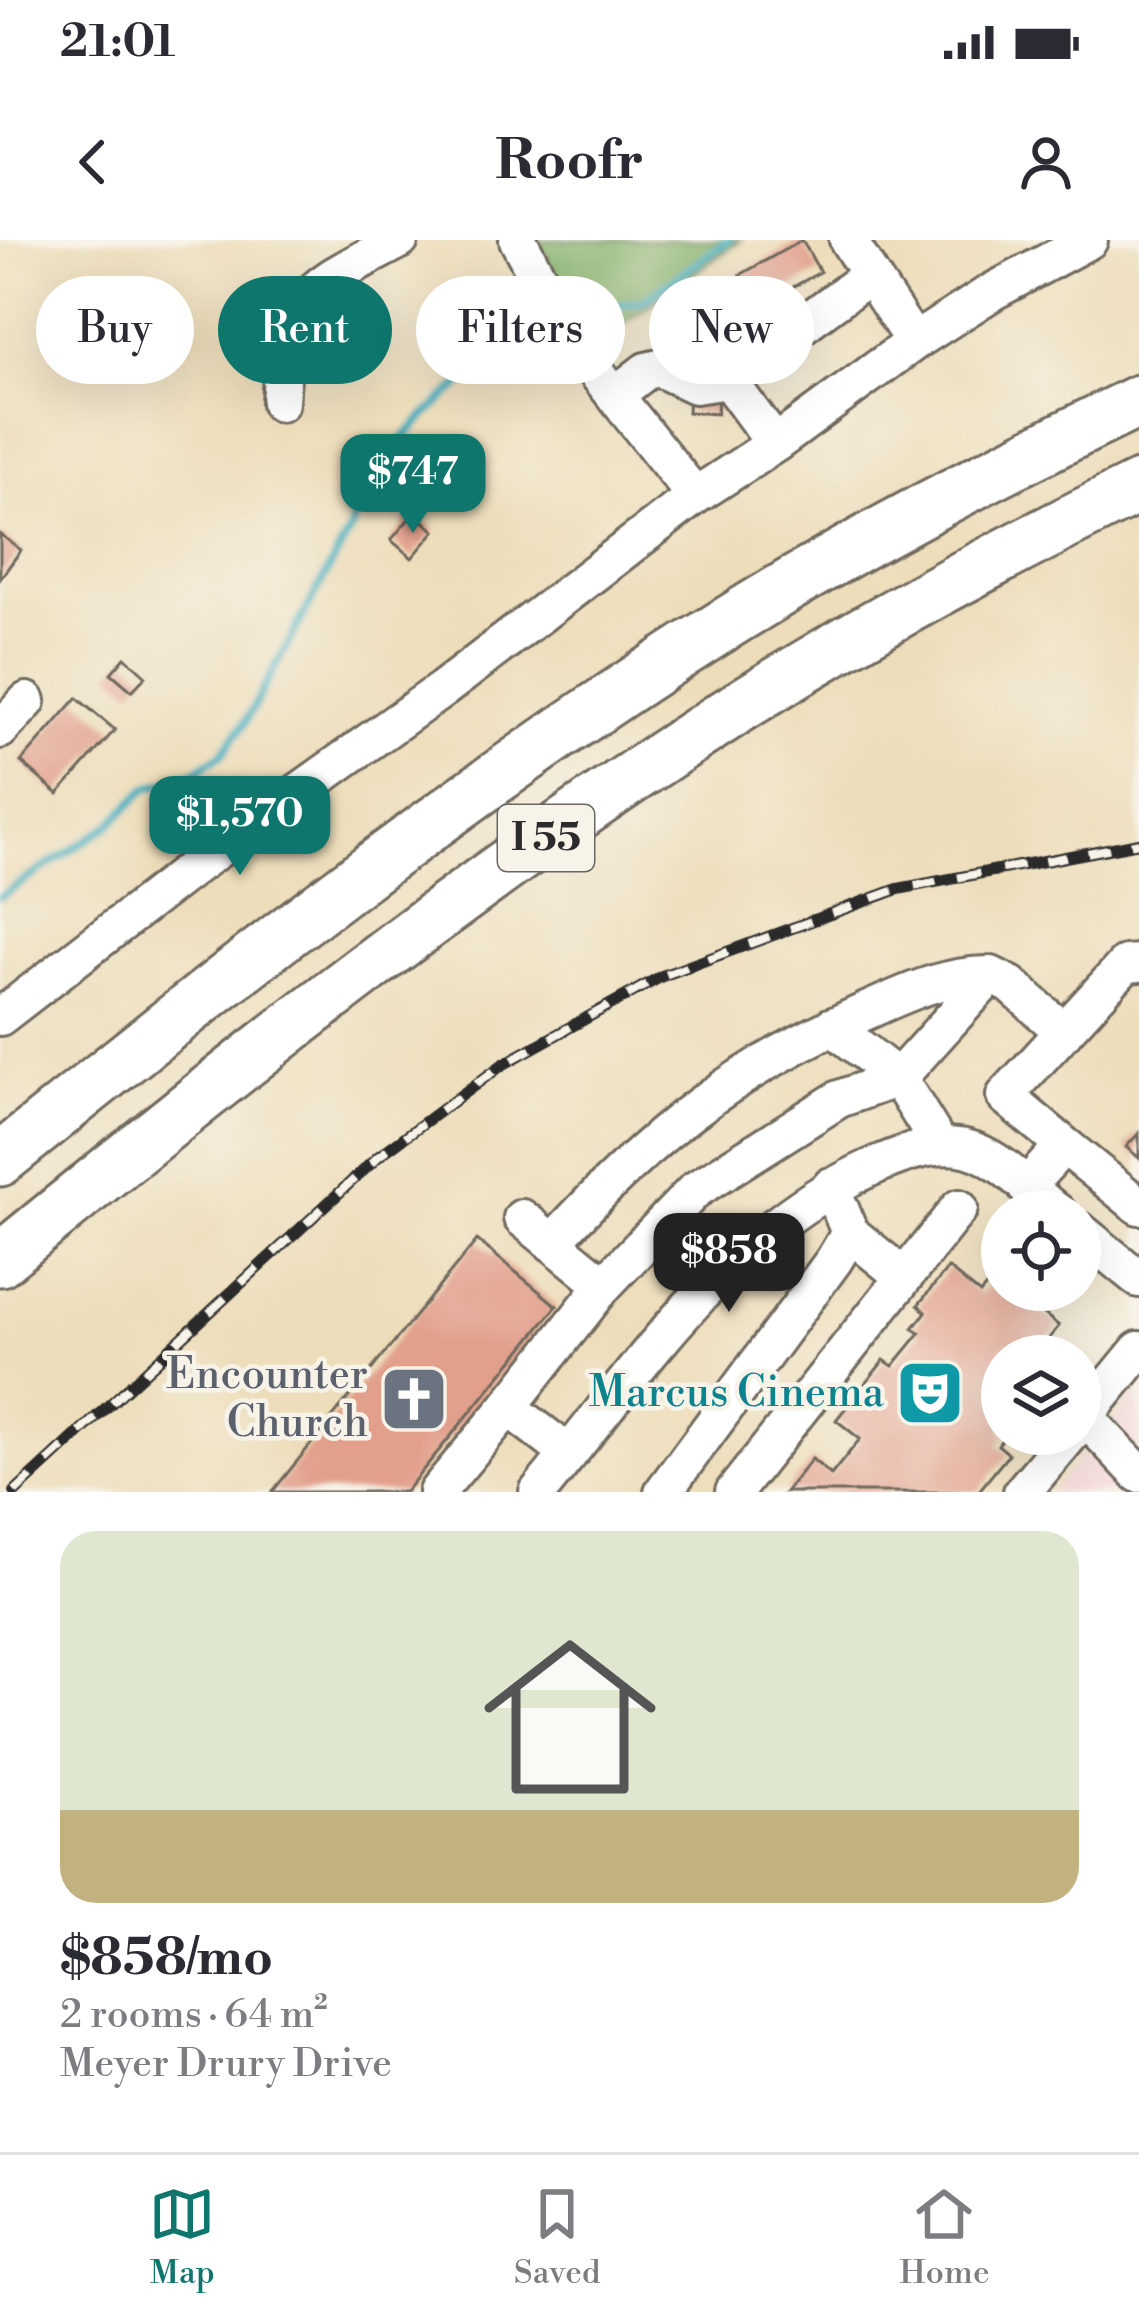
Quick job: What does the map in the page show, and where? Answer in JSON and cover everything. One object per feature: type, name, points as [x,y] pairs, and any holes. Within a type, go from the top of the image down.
[{"type":"highway","name":"I 55","points":[[0,1160],[319,909],[613,698],[718,629],[938,501],[1139,401]]},
{"type":"highway","name":"I 55","points":[[0,1260],[275,1041],[609,793],[828,653],[941,588],[1139,487]]},
{"type":"street","points":[[280,403],[290,328],[305,296],[400,240]]},
{"type":"street","points":[[518,240],[572,342],[695,496]]},
{"type":"street","points":[[848,240],[914,342]]},
{"type":"street","points":[[0,1018],[199,863],[442,689],[695,496],[914,342],[1068,244]]},
{"type":"street","points":[[814,316],[870,275]]},
{"type":"street","points":[[615,395],[649,370]]},
{"type":"street","points":[[731,384],[775,444]]},
{"type":"street","points":[[0,730],[28,701]]},
{"type":"street","points":[[1139,963],[1126,964],[1005,1096],[1139,1205]]},
{"type":"street","points":[[552,1243],[638,1152],[688,1110],[792,1044],[927,986],[967,975],[991,975],[1011,985],[1064,1032]]},
{"type":"street","points":[[437,1492],[604,1286],[695,1190],[838,1099],[898,1078],[991,975]]},
{"type":"street","points":[[832,1027],[898,1078],[940,1146]]},
{"type":"street","points":[[1026,1187],[1064,1145]]},
{"type":"street","points":[[538,1492],[712,1280],[779,1220],[831,1186],[882,1163],[940,1146],[985,1154],[1031,1191]]},
{"type":"street","points":[[831,1186],[850,1233],[904,1277]]},
{"type":"street","points":[[734,1492],[959,1208]]},
{"type":"street","points":[[522,1218],[604,1286]]},
{"type":"street","points":[[663,1492],[850,1233]]},
{"type":"street","points":[[1101,1248],[1139,1279]]},
{"type":"street","points":[[1101,1399],[1135,1363]]},
{"type":"street","points":[[508,1407],[569,1454]]},
{"type":"street","points":[[1101,1443],[1139,1474]]},
{"type":"street","points":[[1045,1484],[1061,1455]]},
{"type":"shaded area","points":[[1139,1390],[1139,1492],[1051,1492],[1083,1455],[1101,1455],[1101,1434]]},
{"type":"green space","points":[[537,240],[741,240],[690,276],[649,276],[649,306],[625,323],[625,276],[557,276]]},
{"type":"building","points":[[802,240],[820,272],[813,276],[740,275]]},
{"type":"building","points":[[689,390],[718,391],[717,414],[688,412]]},
{"type":"building","points":[[414,513],[435,531],[412,558],[391,540]]},
{"type":"building","points":[[0,534],[21,550],[0,579]]},
{"type":"building","points":[[125,657],[146,676],[132,691],[111,673]]},
{"type":"building","points":[[77,698],[115,730],[58,794],[21,762]]},
{"type":"building","points":[[1139,1133],[1139,1158],[1126,1147]]},
{"type":"building","name":"Encounter Church","points":[[477,1240],[557,1306],[405,1492],[272,1492]]},
{"type":"building","name":"Marcus Cinema","points":[[948,1268],[981,1293],[981,1311],[1041,1311],[1059,1326],[1052,1335],[981,1335],[981,1455],[1008,1455],[978,1492],[785,1492],[812,1459],[831,1475],[860,1439],[836,1420],[884,1360],[893,1366],[920,1333],[913,1328],[926,1312],[918,1305]]},
{"type":"waterway","points":[[625,304],[645,300],[729,240]]},
{"type":"waterway","points":[[0,897],[111,824],[147,788],[192,774],[221,755],[244,724],[352,527],[378,469],[461,384]]},
{"type":"railway","points":[[15,1492],[379,1156],[502,1065],[662,976],[898,889],[1139,843]]},
{"type":"place","name":"Marcus Cinema","points":[[930,1393]]},
{"type":"place","name":"Encounter Church","points":[[414,1399]]}]
